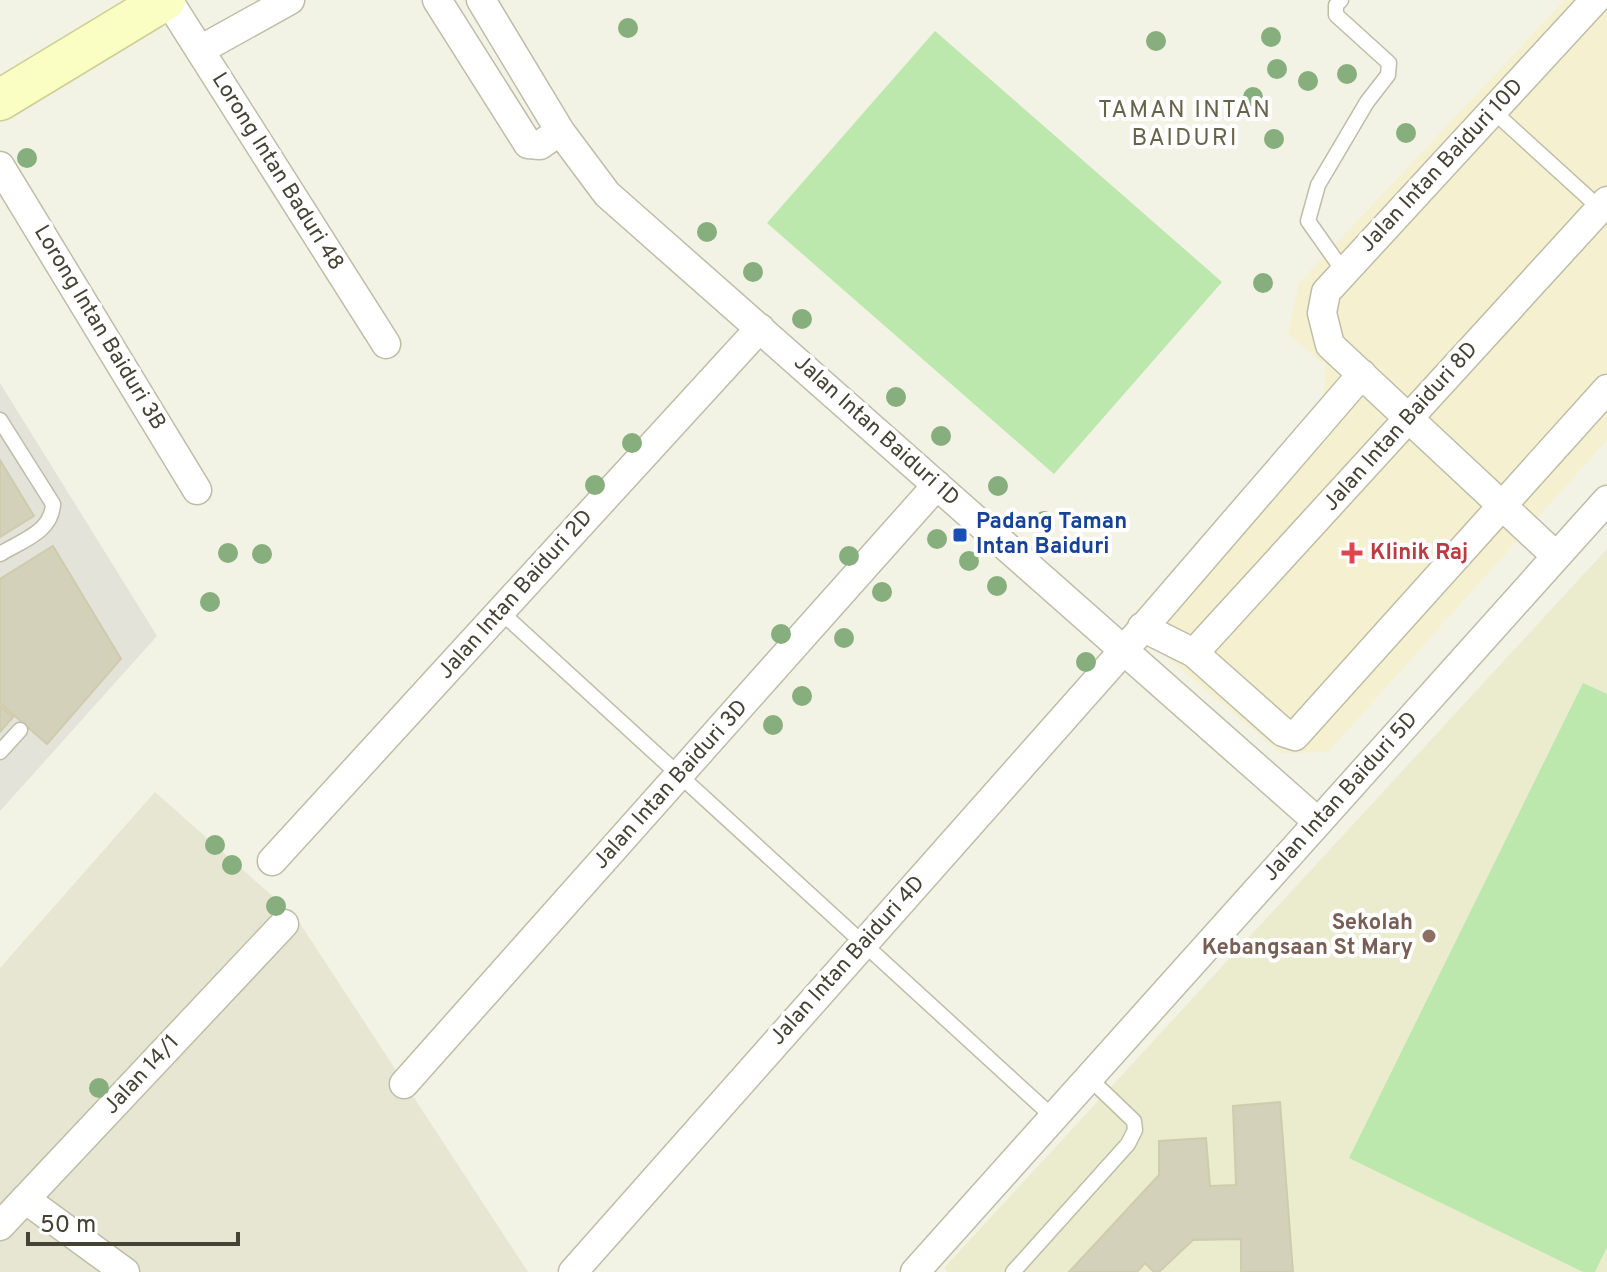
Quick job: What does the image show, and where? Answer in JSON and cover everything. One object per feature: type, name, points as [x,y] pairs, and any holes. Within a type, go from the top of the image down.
[{"type":"street","name":"Lorong Intan Baduri 48","points":[[167,0],[386,344]]},
{"type":"street","points":[[0,100],[167,0]]},
{"type":"street","points":[[200,50],[290,0]]},
{"type":"street","points":[[437,0],[528,144],[540,145],[560,131]]},
{"type":"street","name":"Jalan Intan Baiduri 1D","points":[[481,0],[560,131],[607,194],[1318,822]]},
{"type":"street","name":"Jalan Intan Baiduri 10D","points":[[1362,374],[1330,345],[1322,313],[1326,292],[1595,0]]},
{"type":"street","name":"Lorong Intan Baiduri 3B","points":[[0,166],[197,490]]},
{"type":"street","name":"Jalan Intan Baiduri 8D","points":[[1194,653],[1605,208]]},
{"type":"street","name":"Jalan Intan Baiduri 2D","points":[[272,861],[760,328]]},
{"type":"street","points":[[1362,374],[1556,556]]},
{"type":"street","name":"Jalan Intan Baiduri 4D","points":[[573,1272],[1124,650],[1362,374]]},
{"type":"street","points":[[1142,627],[1194,653],[1283,732],[1295,736],[1607,389]]},
{"type":"street","name":"Jalan Intan Baiduri 3D","points":[[404,1084],[937,485]]},
{"type":"street","name":"Jalan Intan Baiduri 5D","points":[[915,1272],[1607,500]]},
{"type":"street","name":"Jalan 14/1","points":[[0,1226],[284,924]]},
{"type":"street","points":[[25,1199],[125,1272]]},
{"type":"lane","points":[[1341,0],[1336,5],[1336,15],[1389,63],[1388,75],[1367,102],[1318,185],[1308,221],[1344,272]]},
{"type":"lane","points":[[1493,111],[1605,208]]},
{"type":"lane","points":[[0,420],[53,504],[52,516],[45,527],[0,554]]},
{"type":"lane","points":[[501,612],[1053,1117]]},
{"type":"lane","points":[[0,752],[20,730]]},
{"type":"lane","points":[[1013,1272],[1128,1144],[1135,1130],[1134,1121],[1089,1078]]},
{"type":"shaded area","points":[[1565,0],[1607,0],[1607,440],[1328,752],[1281,753],[1126,623],[1323,402],[1326,366],[1288,334],[1299,283]]},
{"type":"shaded area","points":[[0,383],[157,636],[0,811]]},
{"type":"shaded area","name":"Sekolah Kebangsaan St Mary","points":[[1607,549],[1607,1272],[948,1272],[944,1268]]},
{"type":"shaded area","points":[[155,792],[295,916],[528,1272],[0,1272],[0,968]]},
{"type":"green space","points":[[935,31],[1222,282],[1054,474],[767,223]]},
{"type":"green space","points":[[1583,683],[1607,694],[1607,1247],[1595,1272],[1583,1272],[1349,1158]]},
{"type":"building","points":[[0,460],[34,516],[0,537]]},
{"type":"building","points":[[53,546],[121,659],[47,744],[0,703],[0,579]]},
{"type":"building","points":[[0,706],[13,717],[0,732]]},
{"type":"building","points":[[1280,1102],[1293,1272],[1241,1272],[1241,1239],[1193,1240],[1159,1272],[1154,1272],[1145,1263],[1137,1272],[1069,1272],[1159,1175],[1159,1141],[1206,1138],[1210,1186],[1236,1185],[1233,1106]]},
{"type":"place","name":"Padang Taman Intan Baiduri","points":[[960,535]]},
{"type":"place","name":"Klinik Raj","points":[[1352,553]]},
{"type":"place","name":"Sekolah Kebangsaan St Mary","points":[[1429,936]]},
{"type":"district","name":"TAMAN INTAN BAIDURI","points":[[1185,125]]}]
